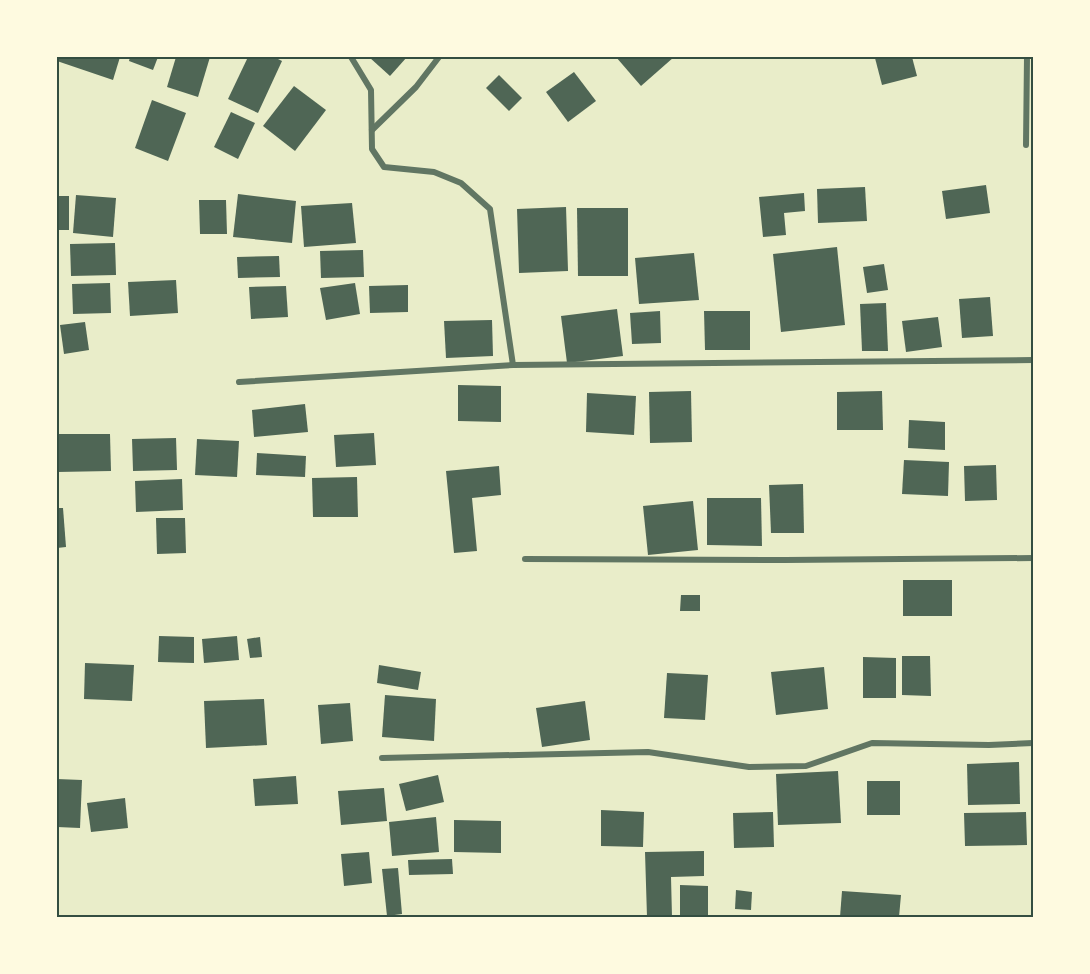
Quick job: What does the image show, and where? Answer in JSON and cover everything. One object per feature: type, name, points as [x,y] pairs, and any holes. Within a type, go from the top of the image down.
[{"type":"street","points":[[351,57],[371,90],[372,149],[384,167],[434,172],[461,183],[489,209],[513,366]]},
{"type":"street","points":[[372,130],[416,87],[439,57]]},
{"type":"street","points":[[1026,145],[1027,57]]},
{"type":"street","points":[[239,382],[513,366],[1033,360],[1033,369]]},
{"type":"street","points":[[525,559],[1033,558]]},
{"type":"street","points":[[382,758],[648,752],[749,767],[806,766],[872,743],[988,745],[1033,743]]},
{"type":"building","points":[[58,57],[120,57],[113,80],[57,61]]},
{"type":"building","points":[[130,57],[158,57],[153,70],[129,61]]},
{"type":"building","points":[[176,57],[210,57],[198,97],[167,87]]},
{"type":"building","points":[[248,57],[274,57],[282,61],[258,113],[228,99]]},
{"type":"building","points":[[369,57],[407,57],[390,76]]},
{"type":"building","points":[[616,57],[674,57],[641,86]]},
{"type":"building","points":[[912,57],[917,76],[882,85],[875,58]]},
{"type":"building","points":[[574,72],[596,101],[568,122],[546,92]]},
{"type":"building","points":[[499,75],[522,98],[509,111],[486,88]]},
{"type":"building","points":[[294,86],[326,110],[295,151],[263,126]]},
{"type":"building","points":[[152,100],[186,113],[168,161],[135,148]]},
{"type":"building","points":[[231,112],[255,123],[238,159],[214,147]]},
{"type":"building","points":[[986,185],[990,213],[946,219],[942,191]]},
{"type":"building","points":[[865,187],[867,221],[818,223],[817,189]]},
{"type":"building","points":[[804,193],[805,211],[784,213],[786,235],[763,237],[759,197]]},
{"type":"building","points":[[238,194],[296,201],[292,243],[233,237]]},
{"type":"building","points":[[76,195],[116,198],[113,237],[73,233]]},
{"type":"building","points":[[57,196],[69,196],[69,230],[57,230]]},
{"type":"building","points":[[199,200],[226,200],[227,234],[200,234]]},
{"type":"building","points":[[352,203],[356,243],[304,247],[301,206]]},
{"type":"building","points":[[566,207],[568,271],[519,273],[517,209]]},
{"type":"building","points":[[577,208],[628,208],[628,276],[578,276]]},
{"type":"building","points":[[115,243],[116,275],[71,276],[70,244]]},
{"type":"building","points":[[837,247],[845,325],[781,332],[773,254]]},
{"type":"building","points":[[363,250],[364,277],[321,278],[320,251]]},
{"type":"building","points":[[694,253],[699,300],[639,304],[635,258]]},
{"type":"building","points":[[279,256],[280,277],[238,278],[237,257]]},
{"type":"building","points":[[884,264],[888,290],[867,293],[863,267]]},
{"type":"building","points":[[176,280],[178,313],[130,316],[128,282]]},
{"type":"building","points":[[110,283],[111,313],[73,314],[72,284]]},
{"type":"building","points":[[355,283],[360,314],[326,320],[320,288]]},
{"type":"building","points":[[408,285],[408,312],[370,313],[369,286]]},
{"type":"building","points":[[286,286],[288,317],[251,319],[249,287]]},
{"type":"building","points":[[990,297],[993,336],[962,338],[959,299]]},
{"type":"building","points":[[886,303],[888,351],[862,351],[860,304]]},
{"type":"building","points":[[617,309],[623,356],[567,363],[561,316]]},
{"type":"building","points":[[660,311],[661,343],[632,344],[630,313]]},
{"type":"building","points":[[704,311],[750,311],[750,350],[705,350]]},
{"type":"building","points":[[938,317],[942,347],[906,352],[902,321]]},
{"type":"building","points":[[492,320],[493,356],[446,358],[444,321]]},
{"type":"building","points":[[85,322],[89,350],[64,354],[60,325]]},
{"type":"building","points":[[458,385],[501,386],[501,422],[458,421]]},
{"type":"building","points":[[691,391],[692,442],[650,443],[649,392]]},
{"type":"building","points":[[882,391],[883,430],[837,430],[837,392]]},
{"type":"building","points":[[587,393],[636,396],[634,435],[586,432]]},
{"type":"building","points":[[305,404],[308,432],[254,437],[252,410]]},
{"type":"building","points":[[909,420],[945,422],[945,450],[908,448]]},
{"type":"building","points":[[374,433],[376,465],[336,467],[334,435]]},
{"type":"building","points":[[57,434],[110,434],[111,471],[57,472]]},
{"type":"building","points":[[176,438],[177,470],[133,471],[132,439]]},
{"type":"building","points":[[197,439],[239,441],[237,477],[195,475]]},
{"type":"building","points":[[257,453],[306,456],[305,477],[256,475]]},
{"type":"building","points":[[904,460],[949,462],[948,496],[902,494]]},
{"type":"building","points":[[996,465],[997,500],[965,501],[964,466]]},
{"type":"building","points":[[499,466],[501,495],[472,498],[477,551],[454,553],[446,471]]},
{"type":"building","points":[[357,477],[358,517],[313,517],[312,478]]},
{"type":"building","points":[[182,479],[183,510],[136,512],[135,481]]},
{"type":"building","points":[[803,484],[804,533],[771,533],[769,485]]},
{"type":"building","points":[[707,498],[761,498],[762,546],[707,545]]},
{"type":"building","points":[[693,501],[698,550],[648,555],[643,506]]},
{"type":"building","points":[[57,508],[63,508],[66,547],[57,548]]},
{"type":"building","points":[[156,518],[185,518],[186,553],[157,554]]},
{"type":"building","points":[[903,580],[952,580],[952,616],[903,616]]},
{"type":"building","points":[[681,595],[700,595],[700,611],[680,611]]},
{"type":"building","points":[[159,636],[194,637],[194,663],[158,662]]},
{"type":"building","points":[[237,636],[239,660],[204,663],[202,639]]},
{"type":"building","points":[[260,637],[262,657],[250,658],[247,639]]},
{"type":"building","points":[[902,656],[930,656],[931,696],[902,695]]},
{"type":"building","points":[[863,657],[896,658],[896,698],[863,698]]},
{"type":"building","points":[[85,663],[134,665],[132,701],[84,699]]},
{"type":"building","points":[[379,665],[421,672],[418,690],[377,683]]},
{"type":"building","points":[[824,667],[828,709],[776,715],[771,672]]},
{"type":"building","points":[[667,673],[708,675],[705,720],[664,718]]},
{"type":"building","points":[[385,695],[436,699],[434,741],[382,737]]},
{"type":"building","points":[[264,699],[267,745],[206,748],[204,701]]},
{"type":"building","points":[[585,701],[590,740],[542,747],[536,708]]},
{"type":"building","points":[[350,703],[353,741],[321,744],[318,705]]},
{"type":"building","points":[[1019,762],[1020,804],[968,805],[967,764]]},
{"type":"building","points":[[838,771],[841,823],[778,825],[776,774]]},
{"type":"building","points":[[438,775],[444,802],[406,811],[399,784]]},
{"type":"building","points":[[296,776],[298,804],[255,806],[253,779]]},
{"type":"building","points":[[57,779],[82,780],[80,828],[57,827]]},
{"type":"building","points":[[867,781],[900,781],[900,815],[867,815]]},
{"type":"building","points":[[384,788],[387,821],[341,825],[338,791]]},
{"type":"building","points":[[125,798],[128,828],[91,832],[87,803]]},
{"type":"building","points":[[601,810],[644,812],[643,847],[601,846]]},
{"type":"building","points":[[773,812],[774,847],[734,848],[733,813]]},
{"type":"building","points":[[1026,812],[1027,845],[965,846],[964,813]]},
{"type":"building","points":[[436,817],[439,852],[392,856],[389,822]]},
{"type":"building","points":[[454,820],[501,821],[501,853],[454,852]]},
{"type":"building","points":[[704,851],[704,876],[671,877],[672,917],[647,917],[645,852]]},
{"type":"building","points":[[369,852],[372,883],[344,886],[341,854]]},
{"type":"building","points":[[452,859],[453,874],[409,875],[408,860]]},
{"type":"building","points":[[398,868],[402,914],[387,916],[382,869]]},
{"type":"building","points":[[680,885],[708,886],[708,917],[680,917]]},
{"type":"building","points":[[736,890],[752,892],[751,910],[735,909]]},
{"type":"building","points":[[842,891],[901,895],[899,917],[840,917]]}]
